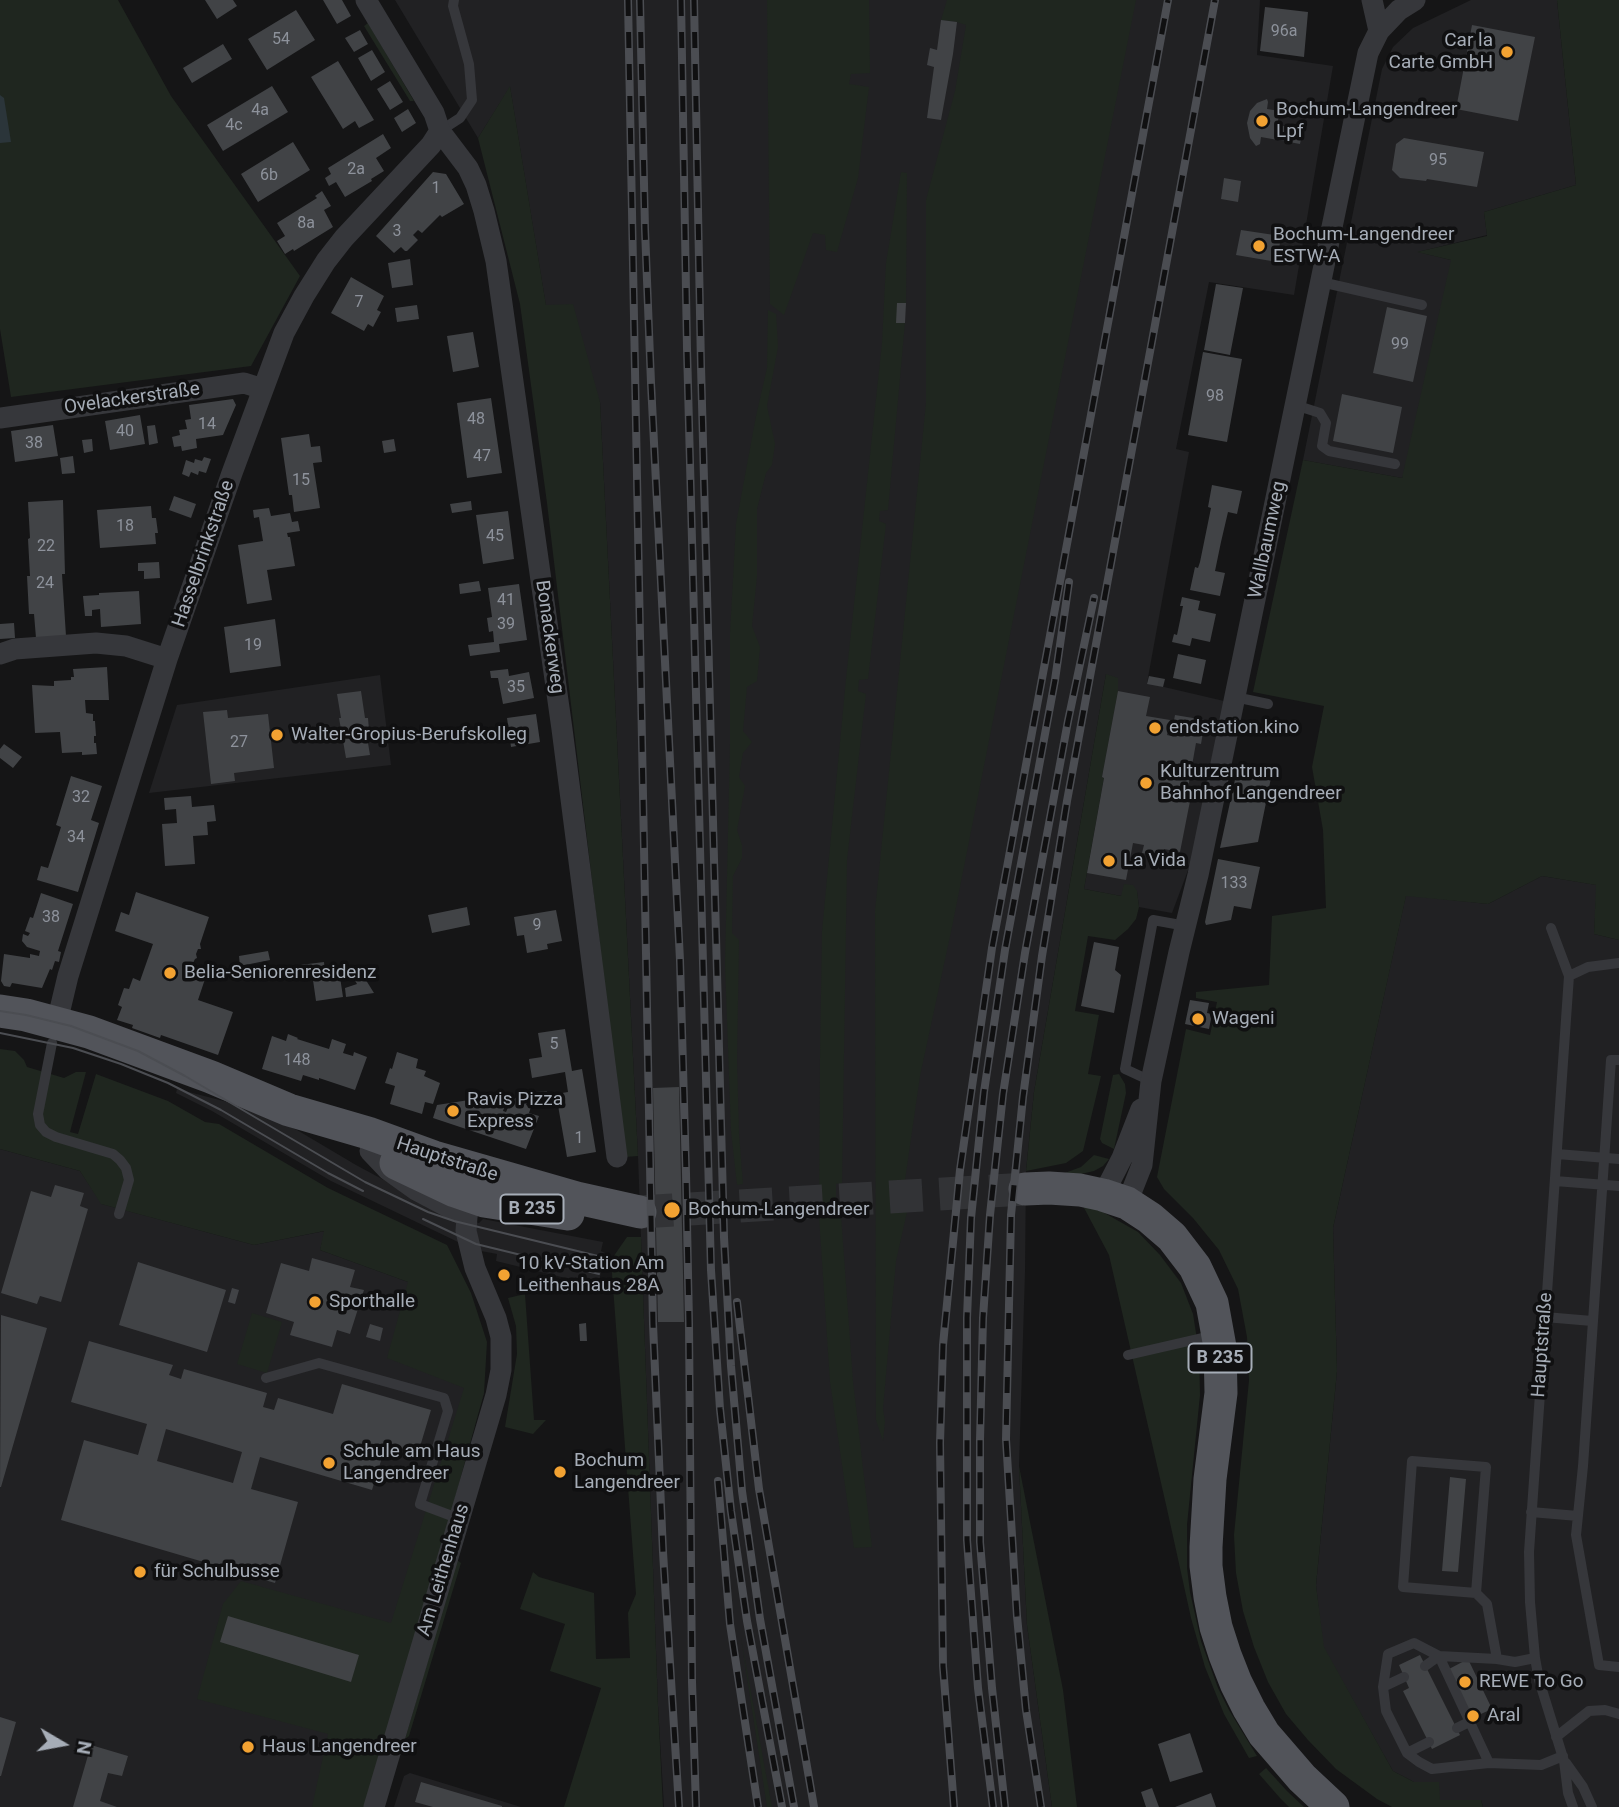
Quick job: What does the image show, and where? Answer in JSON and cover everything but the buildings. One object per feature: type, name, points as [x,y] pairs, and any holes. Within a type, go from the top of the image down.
[{"type":"main road","name":"Hauptstraße","points":[[0,1011],[55,1033]]},
{"type":"main road","name":"Hauptstraße","points":[[0,1033],[100,1036],[223,1082],[259,1099],[434,1157],[471,1194]]},
{"type":"main road","name":"Hauptstraße","points":[[307,1116],[370,1151],[471,1194]]},
{"type":"main road","name":"B 235","points":[[1024,1189],[1069,1189],[1115,1199],[1150,1218],[1172,1237],[1195,1267],[1212,1303],[1218,1334],[1220,1393],[1210,1479],[1206,1546],[1216,1627],[1236,1683],[1264,1734],[1302,1778],[1333,1807]]},
{"type":"street","name":"Bonackerweg","points":[[366,0],[434,113],[440,131],[468,168],[484,211],[496,261],[561,717],[617,1157]]},
{"type":"street","points":[[1372,0],[1379,31]]},
{"type":"street","points":[[1379,31],[1399,10],[1415,0]]},
{"type":"street","name":"Wallbaumweg","points":[[1115,1199],[1142,1165],[1152,1081],[1198,876],[1368,53],[1379,31]]},
{"type":"street","name":"Hasselbrinkstraße","points":[[55,1033],[68,976],[167,659],[284,333],[326,261],[431,145],[440,131]]},
{"type":"street","name":"Ovelackerstraße","points":[[0,418],[244,383],[263,389]]},
{"type":"street","points":[[0,669],[0,654],[15,649],[96,643],[125,646],[167,659]]},
{"type":"street","name":"Am Leithenhaus","points":[[374,1807],[460,1519],[501,1370],[500,1337],[496,1318],[475,1268],[466,1231],[471,1194]]},
{"type":"lane","points":[[440,131],[460,118],[472,100],[469,64],[451,2]]},
{"type":"lane","points":[[1321,282],[1422,305]]},
{"type":"lane","points":[[1295,405],[1320,413],[1326,423],[1322,446],[1329,451],[1395,464]]},
{"type":"lane","points":[[1235,697],[1268,704]]},
{"type":"lane","points":[[1152,1081],[1125,1069],[1153,920],[1186,926]]},
{"type":"lane","name":"Hauptstraße","points":[[1551,928],[1569,976],[1531,1512],[1530,1602],[1539,1680],[1563,1759],[1573,1807]]},
{"type":"lane","points":[[1569,976],[1588,967],[1619,963]]},
{"type":"lane","points":[[55,1033],[37,1114],[40,1125],[56,1137],[113,1154],[120,1160],[126,1168],[129,1180],[119,1214]]},
{"type":"lane","points":[[1619,1060],[1611,1060],[1576,1535],[1599,1665],[1619,1667]]},
{"type":"lane","points":[[1557,1154],[1619,1159]]},
{"type":"lane","points":[[1555,1181],[1619,1186]]},
{"type":"lane","points":[[1545,1317],[1592,1321]]},
{"type":"lane","points":[[1128,1355],[1218,1334]]},
{"type":"lane","points":[[266,1378],[318,1363],[443,1398],[449,1411],[420,1504],[460,1519]]},
{"type":"lane","points":[[1476,1593],[1486,1466],[1412,1461],[1403,1587],[1476,1593],[1487,1604],[1497,1659]]},
{"type":"lane","points":[[1531,1512],[1578,1516]]},
{"type":"lane","points":[[1535,1658],[1515,1662],[1439,1656],[1414,1643],[1388,1654],[1382,1687],[1386,1711],[1407,1753],[1433,1769],[1489,1763],[1541,1765],[1563,1759]]},
{"type":"lane","points":[[1425,1666],[1439,1656]]},
{"type":"lane","points":[[1439,1656],[1489,1763]]},
{"type":"lane","points":[[1382,1687],[1404,1677]]},
{"type":"lane","points":[[1556,1737],[1590,1712],[1605,1710],[1619,1714]]},
{"type":"lane","points":[[1457,1728],[1469,1722]]},
{"type":"lane","points":[[1407,1753],[1429,1742]]},
{"type":"lane","name":"Hauptstraße","points":[[1563,1759],[1583,1787],[1592,1807]]},
{"type":"shaded area","points":[[0,0],[118,0],[171,96],[300,276],[251,366],[11,397],[0,329]]},
{"type":"shaded area","points":[[395,0],[1260,0],[1257,55],[1333,66],[1294,295],[1209,282],[1176,449],[1189,452],[1147,683],[1224,701],[1193,857],[1172,913],[1139,907],[1137,892],[1121,896],[1084,889],[1104,778],[1106,674],[1034,1092],[1026,1171],[1019,1466],[1027,1625],[1052,1807],[664,1807],[638,1156],[600,402],[546,306],[510,87],[478,138]]},
{"type":"shaded area","points":[[767,0],[869,0],[870,73],[851,74],[849,84],[869,87],[858,178],[837,252],[826,250],[825,235],[813,233],[784,315],[770,304]]},
{"type":"shaded area","points":[[947,0],[1136,0],[920,1076],[905,1180],[899,1181],[901,1212],[907,1212],[896,1261],[883,1409],[883,1441],[876,1420],[875,911],[926,403],[926,200],[955,91],[966,25],[941,20]]},
{"type":"shaded area","points":[[1471,0],[1557,0],[1576,185],[1484,212],[1487,235],[1418,252],[1451,260],[1505,254],[1402,478],[1303,460],[1382,69],[1393,47],[1413,28]]},
{"type":"shaded area","points":[[1557,0],[1619,0],[1619,940],[1594,934],[1596,885],[1542,876],[1488,904],[1406,896],[1333,1228],[1337,1371],[1316,1585],[1324,1647],[1393,1771],[1414,1782],[1439,1782],[1440,1800],[1481,1800],[1483,1807],[1392,1807],[1336,1769],[1308,1740],[1286,1714],[1268,1682],[1254,1647],[1243,1611],[1236,1573],[1234,1535],[1249,1380],[1247,1337],[1238,1289],[1219,1250],[1193,1218],[1164,1189],[1157,1177],[1186,1029],[1210,1035],[1217,1002],[1196,998],[1196,992],[1269,985],[1272,916],[1326,908],[1323,830],[1312,767],[1324,706],[1253,692],[1303,460],[1402,478],[1451,260],[1417,252],[1487,236],[1484,212],[1576,185]]},
{"type":"shaded area","points":[[368,23],[414,101],[410,101],[364,26]]},
{"type":"shaded area","points":[[510,86],[546,305],[573,304],[600,402],[638,1156],[625,1157],[547,503],[520,304],[478,138]]},
{"type":"shaded area","points":[[0,95],[4,98],[11,142],[0,143]]},
{"type":"shaded area","points":[[901,172],[907,173],[906,303],[897,323],[905,323],[888,510],[880,511],[879,521],[886,524],[868,679],[859,680],[858,691],[866,694],[847,860],[842,1183],[836,1184],[836,1215],[841,1215],[853,1381],[872,1547],[854,1548],[830,1382],[819,1216],[822,931],[882,343],[886,263]]},
{"type":"shaded area","points":[[768,310],[776,314],[778,347],[767,406],[775,444],[772,465],[766,473],[757,509],[757,576],[752,626],[760,647],[757,681],[747,687],[743,731],[752,742],[743,753],[739,777],[745,786],[737,830],[742,845],[742,858],[733,876],[732,933],[739,940],[737,1060],[743,1184],[737,1185],[731,1131],[725,964],[730,633],[736,524],[767,368]]},
{"type":"shaded area","points":[[1106,674],[1118,678],[1118,691],[1084,889],[1121,896],[1124,884],[1133,885],[1137,891],[1139,907],[1136,919],[1115,940],[1088,936],[1075,1011],[1099,1015],[1088,1074],[1101,1076],[1083,1151],[1066,1163],[1026,1171],[1034,1092]]},
{"type":"shaded area","name":"Walter-Gropius-Berufskolleg","points":[[380,675],[391,765],[149,793],[177,705]]},
{"type":"shaded area","points":[[1542,876],[1597,885],[1594,934],[1619,940],[1619,1807],[1483,1807],[1481,1800],[1439,1800],[1439,1782],[1414,1782],[1393,1771],[1323,1647],[1316,1585],[1337,1371],[1333,1228],[1406,895],[1488,904]]},
{"type":"shaded area","points":[[0,1049],[15,1051],[27,1067],[64,1078],[76,1072],[86,1072],[70,1132],[78,1134],[96,1074],[168,1101],[205,1122],[219,1124],[328,1188],[447,1245],[471,1293],[487,1342],[484,1393],[418,1632],[364,1807],[312,1807],[328,1734],[197,1699],[223,1604],[241,1581],[391,1623],[464,1388],[387,1358],[408,1282],[320,1250],[324,1231],[254,1245],[101,1204],[80,1171],[0,1149]]},
{"type":"shaded area","points":[[1119,1074],[1125,1084],[1126,1093],[1114,1149],[1100,1139],[1113,1075]]},
{"type":"shaded area","points":[[177,1089],[247,1107],[297,1130],[451,1216],[479,1223],[483,1219],[603,1242],[601,1251],[605,1253],[598,1286],[496,1261],[497,1254],[458,1242],[331,1181],[212,1111],[176,1093]]},
{"type":"shaded area","points":[[0,1149],[80,1171],[102,1204],[254,1245],[325,1231],[320,1250],[408,1282],[484,1393],[360,1807],[0,1807]]},
{"type":"shaded area","points":[[1094,1155],[1109,1159],[1094,1171],[1062,1174],[1081,1167]]},
{"type":"shaded area","points":[[1082,1204],[1101,1211],[1138,1232],[1181,1283],[1193,1314],[1199,1352],[1200,1395],[1187,1525],[1190,1592],[1201,1641],[1218,1688],[1257,1756],[1249,1758],[1224,1714],[1205,1667],[1191,1618],[1109,1255]]},
{"type":"shaded area","points":[[627,1237],[641,1237],[663,1807],[564,1807],[601,1688],[550,1671],[565,1624],[520,1609],[533,1572],[539,1577],[594,1593],[596,1659],[630,1658],[628,1613],[636,1594],[611,1260]]},
{"type":"shaded area","points":[[525,1294],[534,1420],[546,1420],[533,1434],[505,1427],[517,1354],[516,1326],[508,1298]]},
{"type":"shaded area","points":[[252,1313],[282,1322],[267,1373],[237,1364]]},
{"type":"shaded area","points":[[1019,1466],[1063,1690],[1077,1807],[1052,1807],[1027,1625]]},
{"type":"shaded area","points":[[457,1560],[461,1563],[409,1736],[405,1739]]},
{"type":"shaded area","points":[[741,1638],[772,1807],[767,1807]]},
{"type":"shaded area","points":[[1266,1768],[1304,1807],[1289,1807],[1280,1798],[1259,1774]]},
{"type":"shaded area","points":[[410,1773],[521,1807],[394,1807],[404,1776]]},
{"type":"tunnel","points":[[640,1212],[1025,1189]]},
{"type":"tram line","points":[[0,1011],[71,1026],[138,1051],[365,1182],[428,1212],[454,1221],[602,1257]]},
{"type":"tram line","points":[[0,1033],[73,1048],[168,1083],[363,1191]]},
{"type":"tram line","points":[[423,1219],[476,1244],[599,1274]]},
{"type":"railway","points":[[628,0],[653,1324],[663,1552],[679,1807]]},
{"type":"railway","points":[[640,0],[651,383],[680,960],[689,1323],[692,1682],[696,1807]]},
{"type":"railway","points":[[681,0],[687,348],[711,1270],[720,1409],[731,1511],[747,1621],[782,1807]]},
{"type":"railway","points":[[694,0],[724,1237],[731,1366],[742,1491],[760,1619],[794,1807]]},
{"type":"railway","points":[[954,1807],[943,1666],[940,1443],[943,1345],[960,1170],[992,948],[1168,0]]},
{"type":"railway","points":[[1041,1807],[1026,1710],[1017,1616],[1006,1439],[1011,1215],[1023,1097],[1042,956],[1067,801],[1215,0]]},
{"type":"railway","points":[[993,1807],[978,1688],[967,1540],[967,1318],[971,1218],[984,1092],[1005,950],[1055,680],[1069,582]]},
{"type":"railway","points":[[1005,1807],[980,1542],[983,1318],[990,1215],[1003,1094],[1025,953],[1094,598]]},
{"type":"railway","points":[[737,1302],[759,1489],[814,1807]]},
{"type":"railway","points":[[718,1481],[730,1624],[758,1807]]},
{"type":"place","name":"Car la Carte GmbH","points":[[1507,52]]},
{"type":"place","name":"Bochum-Langendreer Lpf","points":[[1262,121]]},
{"type":"place","name":"Bochum-Langendreer ESTW-A","points":[[1259,246]]},
{"type":"place","name":"endstation.kino","points":[[1155,728]]},
{"type":"place","name":"Walter-Gropius-Berufskolleg","points":[[277,735]]},
{"type":"place","name":"Kulturzentrum Bahnhof Langendreer","points":[[1146,783]]},
{"type":"place","name":"La Vida","points":[[1109,861]]},
{"type":"place","name":"Belia-Seniorenresidenz","points":[[170,973]]},
{"type":"place","name":"Wageni","points":[[1198,1019]]},
{"type":"place","name":"Ravis Pizza Express","points":[[453,1111]]},
{"type":"place","name":"Bochum-Langendreer","points":[[672,1210]]},
{"type":"place","name":"10 kV-Station Am Leithenhaus 28A","points":[[504,1275]]},
{"type":"place","name":"Sporthalle","points":[[315,1302]]},
{"type":"place","name":"Schule am Haus Langendreer","points":[[329,1463]]},
{"type":"place","name":"Bochum Langendreer","points":[[560,1472]]},
{"type":"place","name":"für Schulbusse","points":[[140,1572]]},
{"type":"place","name":"REWE To Go","points":[[1465,1682]]},
{"type":"place","name":"Aral","points":[[1473,1716]]},
{"type":"place","name":"Haus Langendreer","points":[[248,1747]]}]
